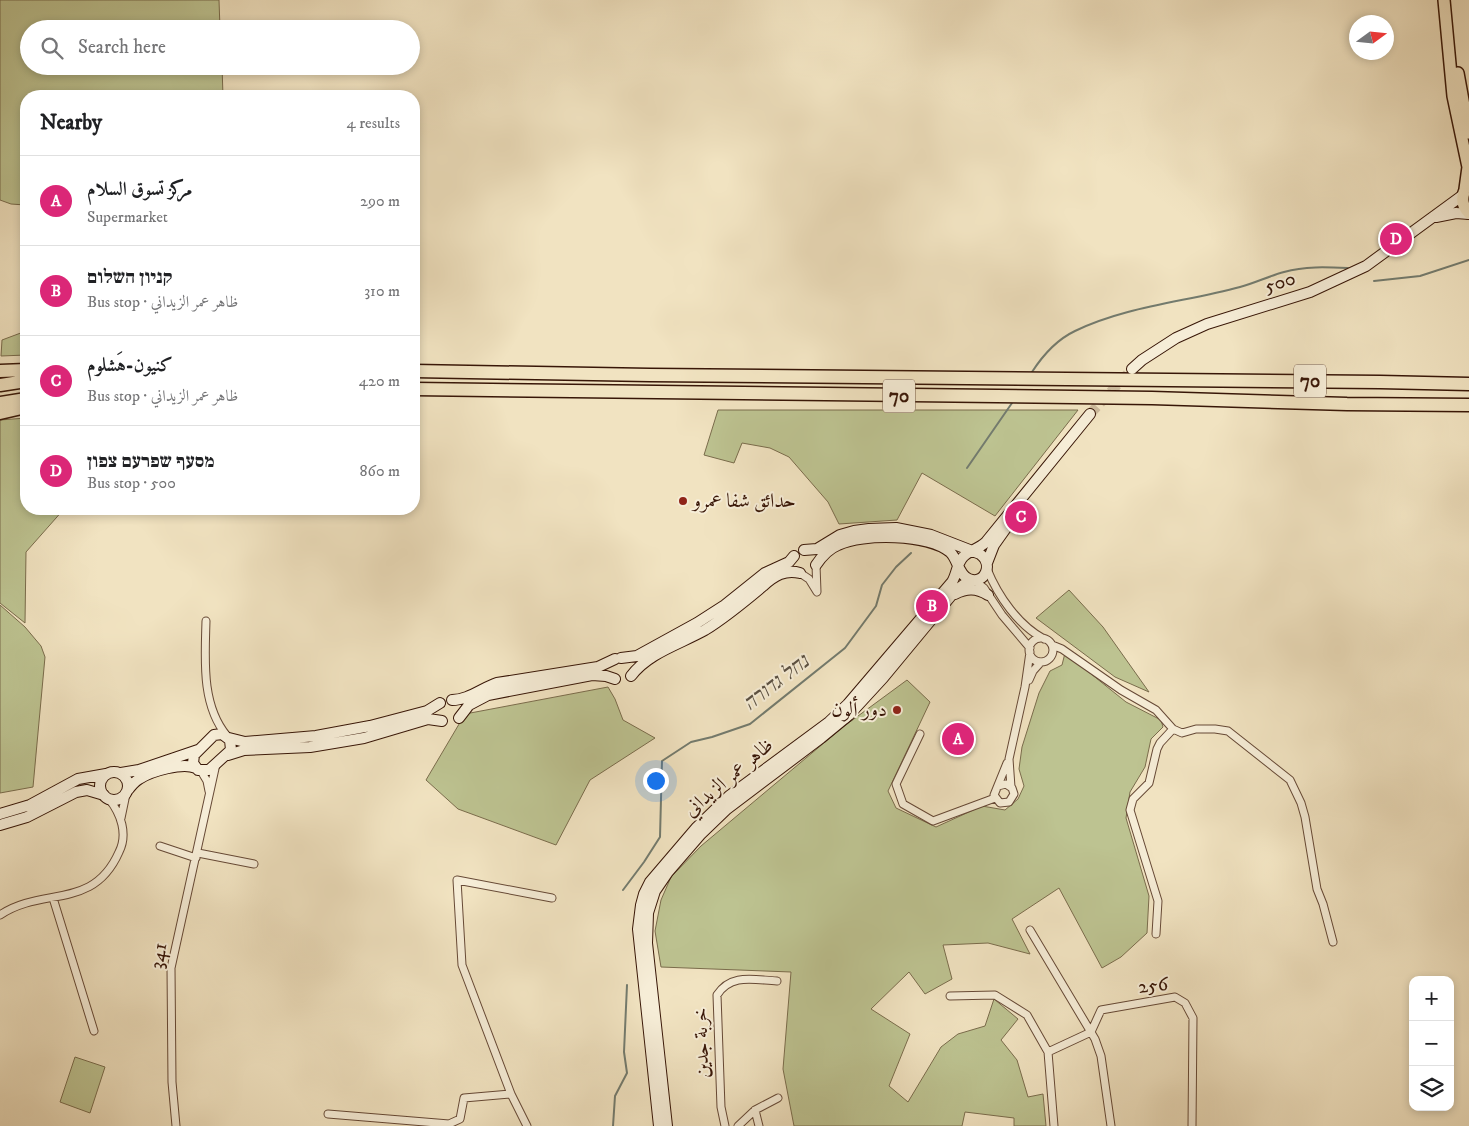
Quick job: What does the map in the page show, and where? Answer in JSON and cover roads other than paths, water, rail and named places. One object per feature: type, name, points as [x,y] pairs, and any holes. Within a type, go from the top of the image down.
[{"type":"highway","points":[[0,371],[20,370]]},
{"type":"highway","name":"70","points":[[420,371],[680,376],[1469,384]]},
{"type":"highway","points":[[0,385],[20,382]]},
{"type":"highway","name":"70","points":[[420,389],[1152,398],[1347,404],[1469,405]]},
{"type":"highway","points":[[0,403],[20,400]]},
{"type":"highway","points":[[0,413],[20,408]]},
{"type":"main road","points":[[1444,0],[1453,96],[1468,167],[1463,204],[1469,213]]},
{"type":"main road","points":[[1450,0],[1458,80],[1469,133]]},
{"type":"street","name":"500","points":[[1132,369],[1156,350],[1176,338],[1207,324],[1310,292],[1366,266],[1432,218],[1466,189]]},
{"type":"street","name":"500","points":[[1432,218],[1456,213],[1469,213]]},
{"type":"street","points":[[959,567],[965,554],[981,547],[986,542],[1090,414]]},
{"type":"street","points":[[972,580],[982,577],[994,545],[1056,456]]},
{"type":"street","points":[[210,793],[206,781],[198,770],[193,758],[198,750],[216,734],[245,742],[324,735],[370,726],[427,711],[446,700],[466,698],[497,683],[598,667],[618,659],[637,656],[697,623],[725,605],[765,573],[789,562],[798,552],[817,548],[840,535],[854,531],[896,528],[931,535],[984,556],[996,587],[1014,613],[1052,645],[1062,649],[1121,690],[1156,710],[1173,729],[1182,733],[1196,729],[1228,731],[1290,780],[1305,817],[1317,889],[1333,942]]},
{"type":"street","points":[[228,755],[244,750],[310,747],[364,738],[428,719],[452,722],[469,706],[488,695],[592,675],[625,680],[631,676],[641,663],[698,634],[728,615],[772,578],[786,572],[800,573],[812,571],[824,554],[840,544],[872,538],[895,537],[926,542],[945,549],[953,555],[963,575],[980,584],[1030,650],[1032,658],[1041,662]]},
{"type":"street","points":[[794,556],[794,567],[809,579],[817,592],[816,561],[813,554],[804,550]]},
{"type":"street","name":"ظاهر عمر الزيداني","points":[[659,1126],[638,929],[641,905],[650,882],[716,807],[828,722],[848,704],[952,582],[959,567]]},
{"type":"street","name":"ظاهر عمر الزيداني","points":[[667,1126],[647,943],[648,913],[655,891],[668,872],[718,816],[849,715],[878,684],[960,586],[972,580]]},
{"type":"street","points":[[950,597],[970,589],[982,591],[988,595]]},
{"type":"street","points":[[0,825],[28,817],[76,792],[87,790],[106,797],[119,799],[137,780],[144,776],[180,766],[190,766],[198,770],[209,770],[228,755],[232,748],[215,715],[205,674],[206,622]]},
{"type":"street","points":[[1009,759],[1011,787],[1014,794],[1009,802],[1000,803],[995,798],[995,792],[1009,759],[1025,687],[1030,650],[1035,640],[1044,639]]},
{"type":"street","points":[[1025,687],[1033,671],[1041,662],[1051,656],[1052,645]]},
{"type":"street","points":[[614,679],[610,671],[611,664],[618,659],[627,660],[632,664],[631,676]]},
{"type":"street","points":[[452,700],[459,706],[460,714],[458,718]]},
{"type":"street","points":[[440,703],[437,713],[442,721]]},
{"type":"street","points":[[210,739],[215,715]]},
{"type":"street","points":[[1156,934],[1158,901],[1130,810],[1133,799],[1149,783],[1160,743],[1173,729]]},
{"type":"street","points":[[920,734],[896,784],[903,804],[933,821],[995,798]]},
{"type":"street","points":[[0,814],[30,804],[78,779],[113,771],[121,773],[138,770],[198,750]]},
{"type":"street","name":"341","points":[[176,1126],[172,1082],[172,968],[217,764]]},
{"type":"street","points":[[0,915],[22,904],[79,892],[98,882],[115,862],[122,846],[123,831],[121,818],[127,792],[127,780],[121,773]]},
{"type":"street","points":[[106,774],[100,786],[121,818]]},
{"type":"street","points":[[998,786],[1006,784],[1011,787]]},
{"type":"street","points":[[160,846],[197,855],[254,864]]},
{"type":"street","points":[[527,1126],[511,1094],[462,965],[457,880],[552,898]]},
{"type":"street","points":[[53,898],[94,1031]]},
{"type":"street","points":[[1030,930],[1095,1039],[1101,1056],[1111,1126]]},
{"type":"street","name":"خربة جدين","points":[[725,1126],[721,1107],[717,995],[722,987],[732,980],[776,981]]},
{"type":"street","points":[[950,996],[994,995],[1027,1015],[1048,1052],[1054,1126]]},
{"type":"street","name":"256","points":[[1090,1032],[1101,1010],[1175,997],[1185,1003],[1193,1018],[1192,1126]]},
{"type":"street","points":[[1048,1052],[1090,1032]]},
{"type":"street","points":[[328,1114],[449,1124],[460,1119],[464,1098],[511,1094]]},
{"type":"street","points":[[738,1126],[755,1110],[778,1098]]},
{"type":"street","points":[[755,1110],[759,1126]]},
{"type":"waterway","points":[[1374,281],[1420,276],[1469,260]]},
{"type":"waterway","points":[[1032,372],[1056,343],[1075,331],[1115,316],[1240,287],[1292,270],[1316,267],[1348,268]]},
{"type":"waterway","points":[[967,468],[1012,403]]},
{"type":"waterway","name":"נחל גדורה","points":[[623,890],[660,837],[662,761],[691,742],[750,724],[845,648],[876,606],[882,585],[896,567],[911,553]]},
{"type":"waterway","name":"נחל גדורה","points":[[613,1126],[615,1096],[627,1073],[624,1052],[627,985]]},
{"type":"tunnel","points":[[1090,414],[1132,369]]},
{"type":"place","name":"מסעף שפרעם צפון","points":[[1396,239]]},
{"type":"place","name":"حدائق شفا عمرو","points":[[683,501]]},
{"type":"place","name":"كنيون-هَشلوم","points":[[1021,517]]},
{"type":"place","name":"קניון השלום","points":[[932,606]]},
{"type":"place","name":"دور ألون","points":[[897,710]]},
{"type":"place","name":"مركز تسوق السلام","points":[[958,739]]}]
